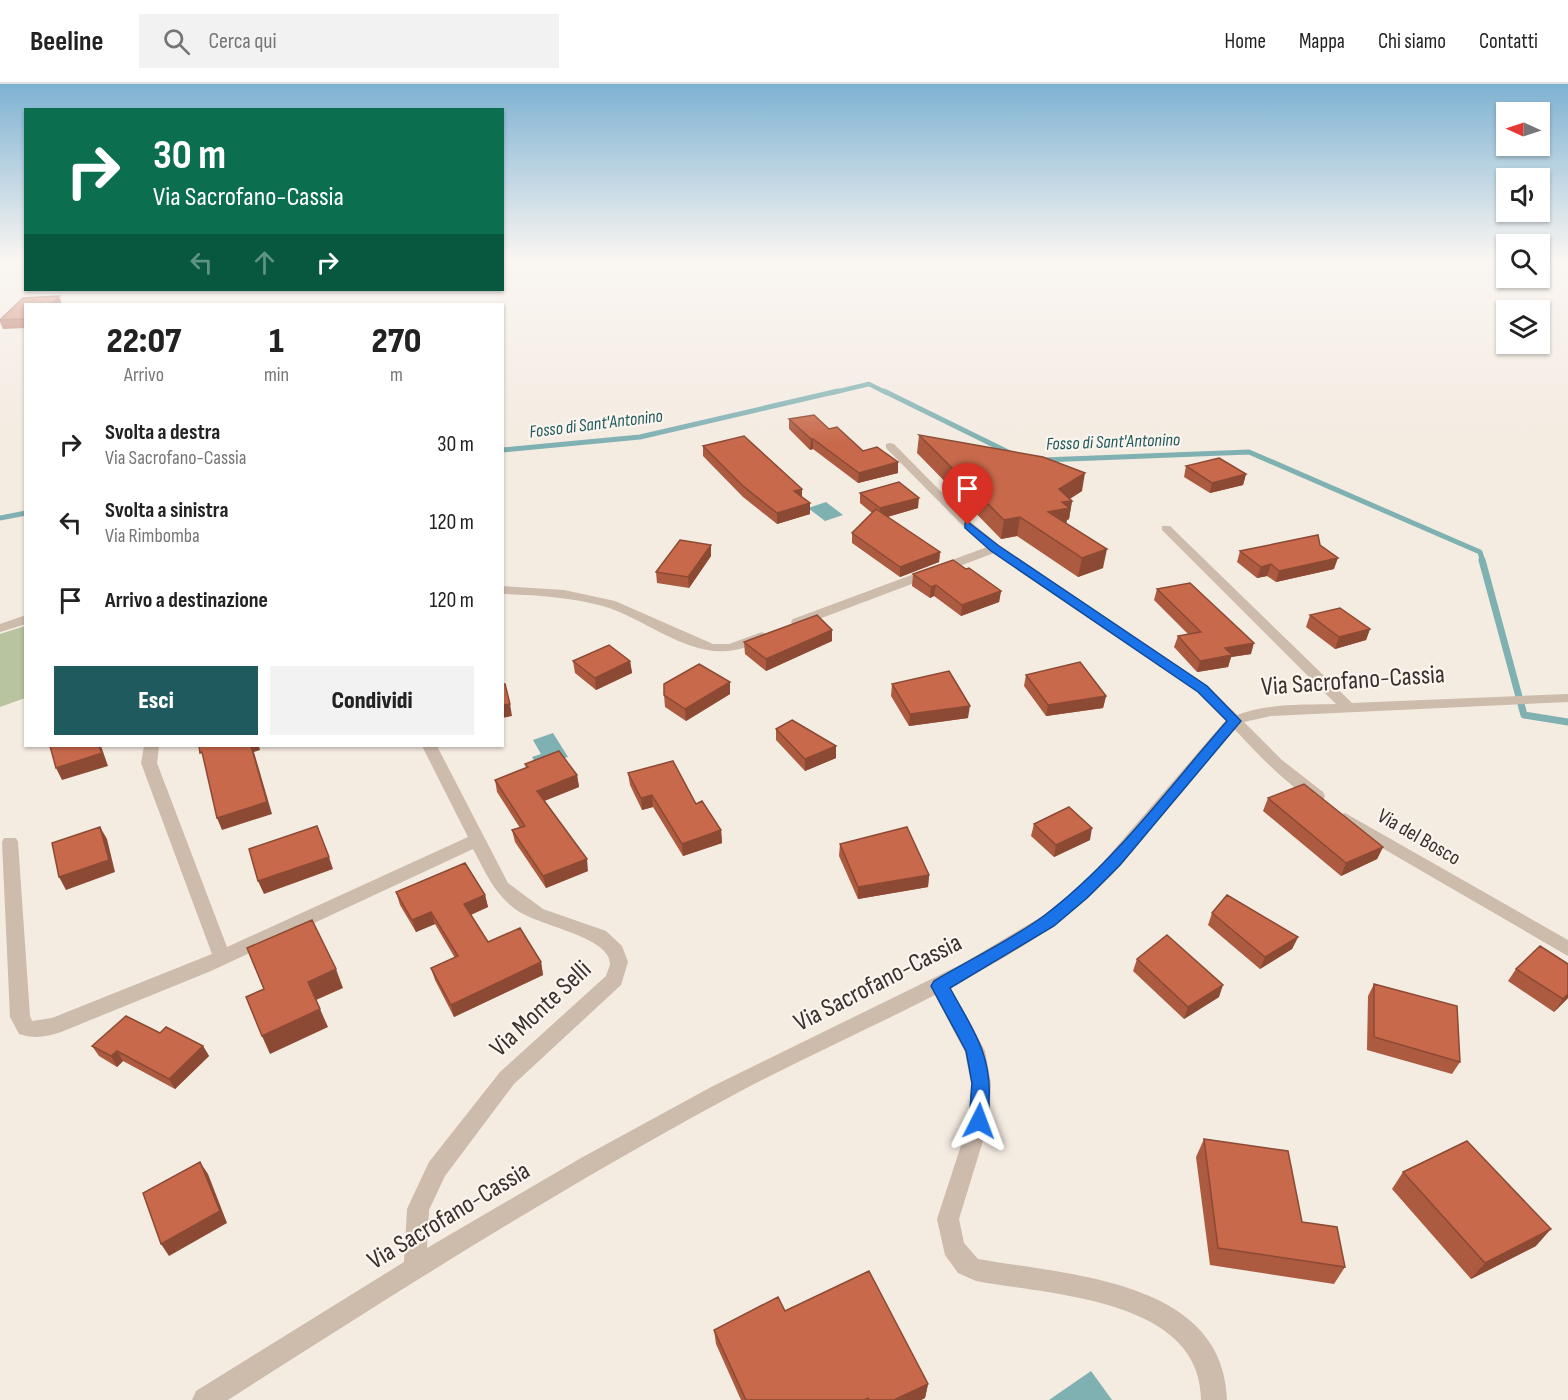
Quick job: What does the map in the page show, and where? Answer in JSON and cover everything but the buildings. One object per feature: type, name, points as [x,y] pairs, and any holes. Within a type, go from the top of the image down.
[{"type":"street","name":"Via del Bosco","points":[[890,446],[968,525],[995,548],[1203,689],[1277,764],[1351,824],[1568,949]]},
{"type":"street","points":[[1166,528],[1348,707]]},
{"type":"street","points":[[504,590],[545,591],[595,600],[626,609],[689,640],[722,649],[995,548]]},
{"type":"street","points":[[0,628],[24,620]]},
{"type":"street","name":"Via Sacrofano-Cassia","points":[[205,1400],[416,1267],[572,1175],[723,1090],[940,986],[1048,921],[1082,894],[1115,861],[1234,721],[1255,713],[1568,698]]},
{"type":"street","points":[[151,747],[150,764],[222,957]]},
{"type":"street","name":"Via Monte Selli","points":[[416,1267],[418,1209],[436,1169],[507,1078],[614,980],[619,964],[614,947],[601,937],[541,916],[518,903],[501,887],[430,747]]},
{"type":"street","points":[[10,842],[20,1017],[26,1028],[37,1030],[54,1026],[222,957],[477,840]]},
{"type":"street","points":[[940,986],[975,1050],[981,1083],[979,1121],[948,1219],[953,1247],[966,1265],[976,1270],[1118,1296],[1149,1308],[1178,1327],[1206,1356],[1213,1371],[1216,1389],[1214,1400]]},
{"type":"green space","points":[[24,626],[24,698],[0,707],[0,634]]},
{"type":"water","points":[[826,502],[843,515],[825,521],[808,508]]},
{"type":"water","points":[[553,733],[568,757],[538,767],[532,757],[541,754],[533,740]]},
{"type":"water","points":[[1091,1371],[1112,1400],[1049,1400]]},
{"type":"waterway","name":"Fosso di Sant'Antonino","points":[[831,393],[869,384],[887,393]]},
{"type":"waterway","name":"Fosso di Sant'Antonino","points":[[504,450],[640,437],[838,391]]},
{"type":"waterway","name":"Fosso di Sant'Antonino","points":[[884,391],[1012,454]]},
{"type":"waterway","name":"Fosso di Sant'Antonino","points":[[1043,460],[1249,452],[1480,552],[1483,562]]},
{"type":"waterway","name":"Fosso di Sant'Antonino","points":[[0,518],[24,513]]},
{"type":"waterway","name":"Fosso di Sant'Antonino","points":[[1482,560],[1524,715],[1568,722]]},
{"type":"route","points":[[968,525],[995,548],[1203,689],[1234,721],[1227,726],[1115,861],[1082,894],[1048,921],[940,986],[975,1050],[981,1083],[979,1121]]}]
